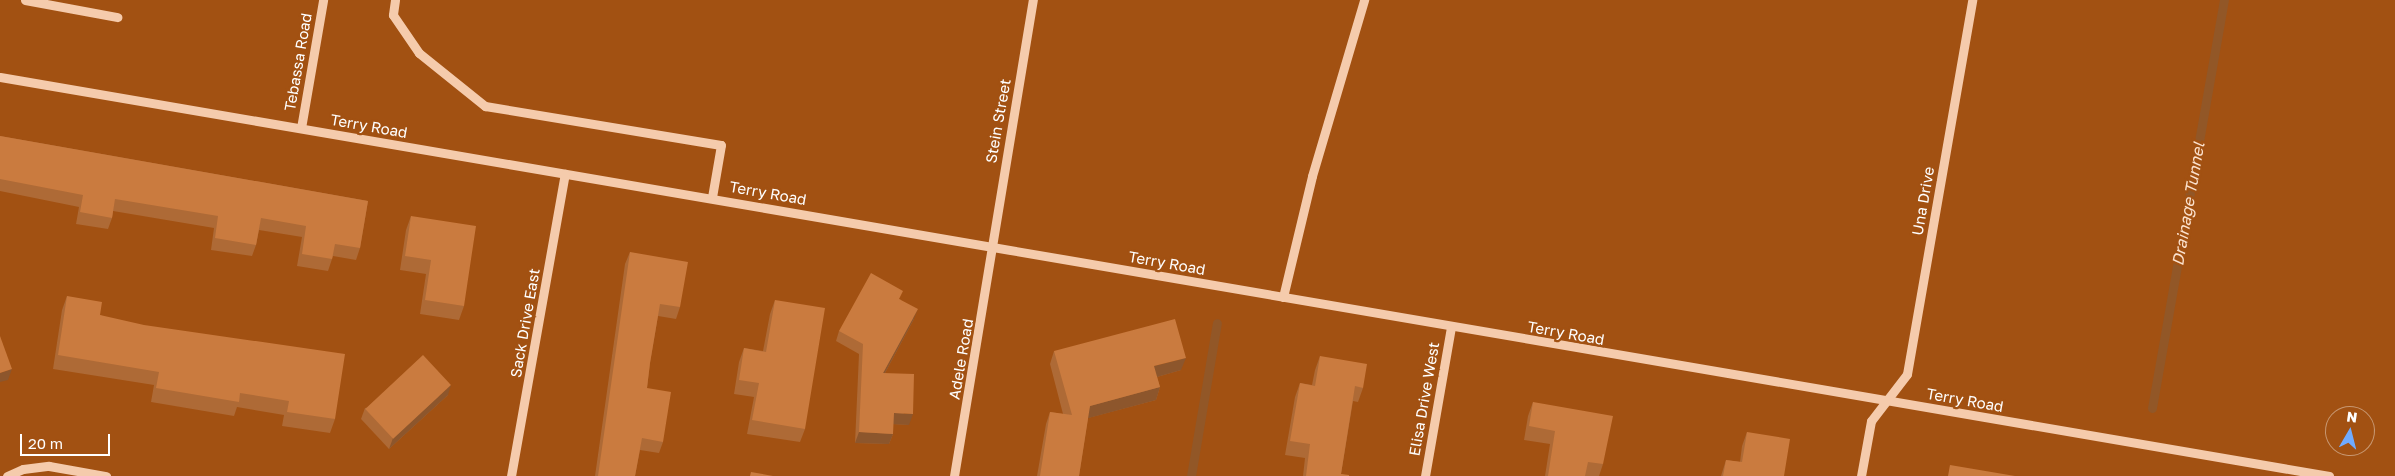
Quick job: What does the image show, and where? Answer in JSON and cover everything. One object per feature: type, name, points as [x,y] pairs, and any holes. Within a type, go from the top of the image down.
[{"type":"street","points":[[25,0],[117,17]]},
{"type":"street","name":"Tebassa Road","points":[[301,128],[323,0]]},
{"type":"street","points":[[395,0],[393,15],[418,53],[485,106],[721,146],[712,197]]},
{"type":"street","name":"Stein Street","points":[[994,248],[996,214],[1033,0]]},
{"type":"street","points":[[1283,297],[1312,176],[1364,0]]},
{"type":"street","name":"Una Drive","points":[[1861,476],[1871,421],[1885,400],[1907,374],[1972,0]]},
{"type":"street","name":"Terry Road","points":[[0,77],[566,174],[712,197],[1451,327],[2329,476]]},
{"type":"street","name":"Sack Drive East","points":[[511,476],[566,174]]},
{"type":"street","name":"Adele Road","points":[[954,476],[994,248]]},
{"type":"street","name":"Elisa Drive West","points":[[1425,476],[1451,327]]},
{"type":"street","points":[[7,476],[49,466],[106,476]]},
{"type":"building","points":[[0,136],[368,201],[360,248],[335,244],[332,259],[302,254],[306,226],[261,218],[256,245],[215,238],[218,216],[115,199],[112,218],[80,212],[83,195],[0,179]]},
{"type":"building","points":[[411,216],[476,226],[464,306],[425,300],[431,260],[405,256]]},
{"type":"building","points":[[630,252],[688,262],[680,307],[660,304],[650,363],[647,388],[671,392],[663,442],[642,438],[635,476],[598,476]]},
{"type":"building","points":[[871,273],[903,291],[899,299],[918,309],[883,373],[914,374],[913,414],[894,413],[893,434],[859,432],[863,344],[839,331]]},
{"type":"building","points":[[67,296],[102,302],[100,315],[144,325],[345,354],[335,419],[287,412],[289,401],[240,393],[239,402],[156,388],[159,372],[58,355]]},
{"type":"building","points":[[775,300],[825,308],[805,429],[752,420],[759,383],[739,380],[744,348],[766,352]]},
{"type":"building","points":[[1175,319],[1186,358],[1154,366],[1160,387],[1090,406],[1079,476],[1040,476],[1050,412],[1072,415],[1054,351]]},
{"type":"building","points":[[0,336],[12,369],[0,373]]},
{"type":"building","points":[[423,355],[451,385],[393,439],[365,409]]},
{"type":"building","points":[[1320,356],[1367,364],[1363,388],[1355,386],[1341,474],[1349,476],[1306,476],[1310,444],[1290,441],[1300,383],[1315,386]]},
{"type":"building","points":[[1533,402],[1613,416],[1603,464],[1588,462],[1585,476],[1548,476],[1555,431],[1529,426]]},
{"type":"building","points":[[1747,432],[1790,439],[1784,476],[1723,476],[1726,460],[1742,462]]},
{"type":"building","points":[[1950,465],[2015,476],[1948,476]]},
{"type":"building","points":[[751,472],[773,476],[750,476]]},
{"type":"waterway","name":"Drainage Tunnel","points":[[2152,408],[2224,0]]},
{"type":"waterway","points":[[1191,476],[1217,323]]}]
